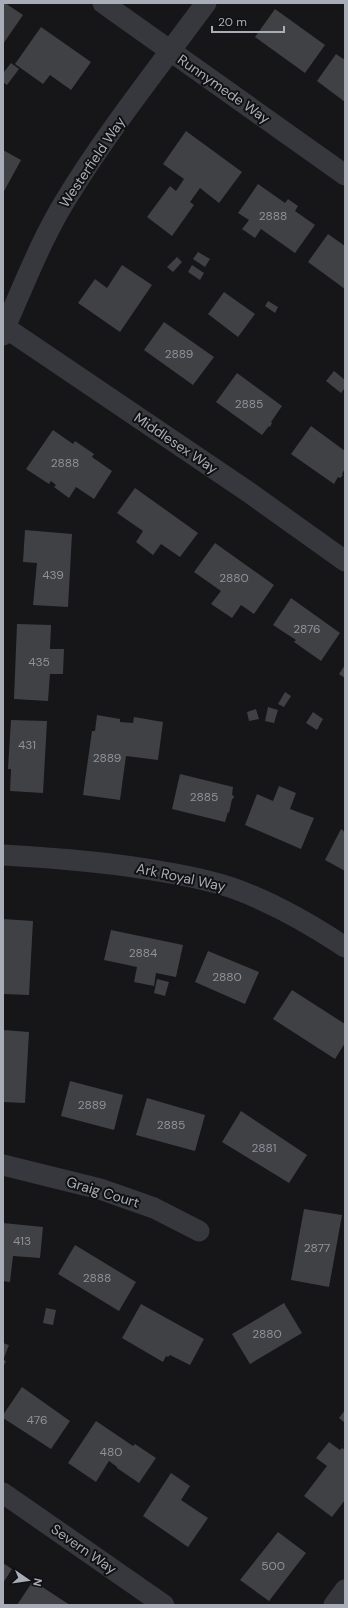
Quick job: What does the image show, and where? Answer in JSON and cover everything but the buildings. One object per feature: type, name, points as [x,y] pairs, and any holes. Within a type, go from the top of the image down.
[{"type":"street","name":"Runnymede Way","points":[[103,3],[345,175]]},
{"type":"street","name":"Westerfield Way","points":[[4,329],[37,255],[64,202],[105,139],[206,3]]},
{"type":"street","name":"Middlesex Way","points":[[4,329],[247,491],[345,562]]},
{"type":"street","name":"Ark Royal Way","points":[[3,855],[60,858],[129,866],[186,876],[237,889],[289,913],[345,947]]},
{"type":"street","name":"Graig Court","points":[[3,1165],[100,1188],[154,1208],[199,1231]]},
{"type":"street","name":"Severn Way","points":[[3,1493],[164,1605]]},
{"type":"street","points":[[334,1605],[345,1590]]}]
